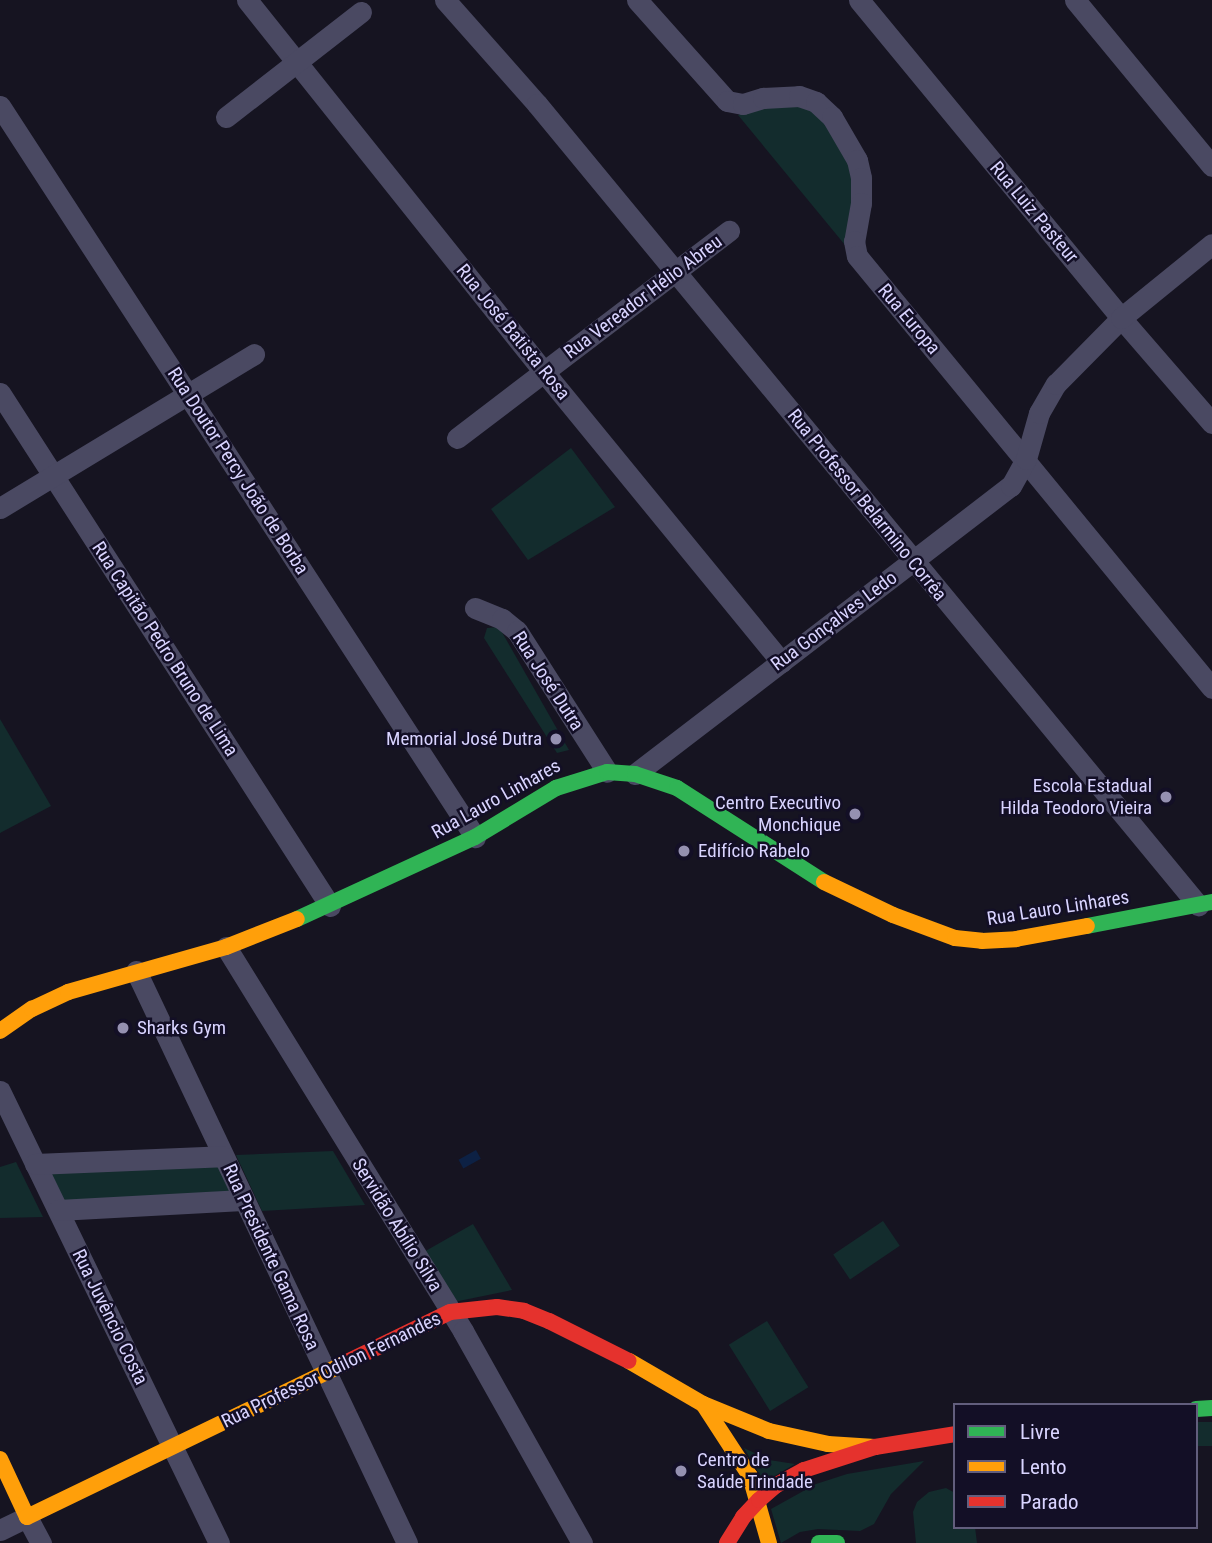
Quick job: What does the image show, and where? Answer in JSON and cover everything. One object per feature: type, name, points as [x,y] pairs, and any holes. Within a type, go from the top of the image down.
[{"type":"street","name":"Rua José Batista Rosa","points":[[247,0],[544,372],[781,662]]},
{"type":"street","name":"Rua Professor Belarmino Corrêa","points":[[445,0],[537,104],[912,562],[1205,903]]},
{"type":"street","name":"Rua Europa","points":[[637,0],[727,101],[743,104],[762,98],[799,96],[816,102],[832,117],[857,160],[861,178],[862,203],[854,241],[857,256],[1212,688]]},
{"type":"street","name":"Rua Luiz Pasteur","points":[[859,0],[1121,318],[1212,423]]},
{"type":"street","points":[[1075,0],[1212,166]]},
{"type":"street","points":[[226,117],[361,12]]},
{"type":"street","name":"Rua Doutor Percy João de Borba","points":[[0,106],[475,837]]},
{"type":"street","name":"Rua Vereador Hélio Abreu","points":[[457,438],[729,231]]},
{"type":"street","name":"Rua Gonçalves Ledo","points":[[635,774],[1011,486],[1026,459],[1040,413],[1056,384],[1121,318],[1212,244]]},
{"type":"street","points":[[0,508],[254,354]]},
{"type":"street","name":"Rua Capitão Pedro Bruno de Lima","points":[[0,393],[330,906]]},
{"type":"street","name":"Rua José Dutra","points":[[475,608],[502,619],[517,631],[607,772]]},
{"type":"street","name":"Rua Lauro Linhares","points":[[1,1028],[68,992],[226,947],[330,906],[475,837],[556,788],[607,772],[657,779],[704,803],[787,859],[856,899],[955,938],[982,941],[1016,939],[1205,903]]},
{"type":"street","name":"Servidão Abílio Silva","points":[[226,947],[450,1312],[582,1543]]},
{"type":"street","name":"Rua Presidente Gama Rosa","points":[[136,971],[407,1543]]},
{"type":"street","name":"Rua Juvêncio Costa","points":[[0,1091],[219,1543]]},
{"type":"street","points":[[35,1164],[222,1156]]},
{"type":"street","points":[[58,1210],[243,1200]]},
{"type":"street","name":"Rua Professor Odilon Fernandes","points":[[0,1530],[450,1312],[496,1307],[524,1311],[614,1352],[703,1404],[769,1431],[798,1439],[875,1447]]},
{"type":"street","name":"Rua Professor Odilon Fernandes","points":[[703,1404],[750,1476],[759,1500],[769,1543]]},
{"type":"street","points":[[727,1543],[743,1517],[759,1500],[775,1486],[804,1470],[875,1447],[953,1434]]},
{"type":"street","points":[[0,1460],[41,1543]]},
{"type":"street","points":[[819,1543],[837,1543]]},
{"type":"green space","points":[[784,102],[808,107],[834,132],[851,169],[853,200],[845,245],[738,115],[756,107]]},
{"type":"green space","points":[[571,448],[615,507],[528,560],[491,509]]},
{"type":"green space","points":[[499,627],[569,750],[557,753],[484,638],[487,628]]},
{"type":"green space","points":[[0,719],[51,806],[0,833]]},
{"type":"green space","points":[[333,1151],[365,1205],[262,1211],[236,1155]]},
{"type":"green space","points":[[16,1162],[43,1217],[0,1218],[0,1167]]},
{"type":"green space","points":[[216,1162],[231,1195],[63,1202],[47,1168]]},
{"type":"green space","points":[[883,1221],[900,1246],[850,1279],[833,1255]]},
{"type":"green space","points":[[473,1224],[512,1290],[449,1303],[422,1253]]},
{"type":"green space","points":[[767,1321],[808,1387],[770,1411],[729,1345]]},
{"type":"green space","points":[[1198,1422],[1212,1422],[1212,1446],[1198,1446]]},
{"type":"green space","points":[[744,1448],[769,1460],[795,1464],[764,1482]]},
{"type":"green space","points":[[924,1461],[891,1494],[874,1524],[860,1531],[818,1529],[800,1532],[781,1543],[771,1509],[816,1484],[847,1474]]},
{"type":"green space","points":[[946,1488],[953,1492],[953,1529],[975,1529],[977,1543],[916,1543],[913,1512],[917,1502],[929,1492]]},
{"type":"water","points":[[476,1150],[481,1159],[463,1168],[459,1160]]},
{"type":"traffic: fast","points":[[297,919],[475,837],[556,788],[607,772],[635,774],[677,788],[824,882]]},
{"type":"traffic: fast","points":[[1087,926],[1212,902]]},
{"type":"traffic: fast","points":[[1198,1409],[1212,1408]]},
{"type":"traffic: fast","points":[[819,1543],[837,1543]]},
{"type":"traffic: slow","points":[[824,882],[893,915],[955,938],[982,941],[1016,939],[1087,926]]},
{"type":"traffic: slow","points":[[0,1031],[32,1009],[68,992],[226,947],[297,919]]},
{"type":"traffic: slow","points":[[629,1361],[703,1404],[769,1431],[828,1444],[875,1447]]},
{"type":"traffic: slow","points":[[0,1459],[27,1517],[347,1362]]},
{"type":"traffic: slow","points":[[703,1404],[750,1476],[769,1543]]},
{"type":"traffic: jam","points":[[347,1362],[450,1312],[497,1307],[524,1311],[549,1321],[629,1361]]},
{"type":"traffic: jam","points":[[727,1543],[743,1517],[759,1500],[775,1486],[804,1470],[875,1447],[953,1434]]},
{"type":"place","name":"Memorial José Dutra","points":[[556,739]]},
{"type":"place","name":"Escola Estadual Hilda Teodoro Vieira","points":[[1166,797]]},
{"type":"place","name":"Centro Executivo Monchique","points":[[855,814]]},
{"type":"place","name":"Edifício Rabelo","points":[[684,851]]},
{"type":"place","name":"Sharks Gym","points":[[123,1028]]},
{"type":"place","name":"Centro de Saúde Trindade","points":[[681,1471]]}]
